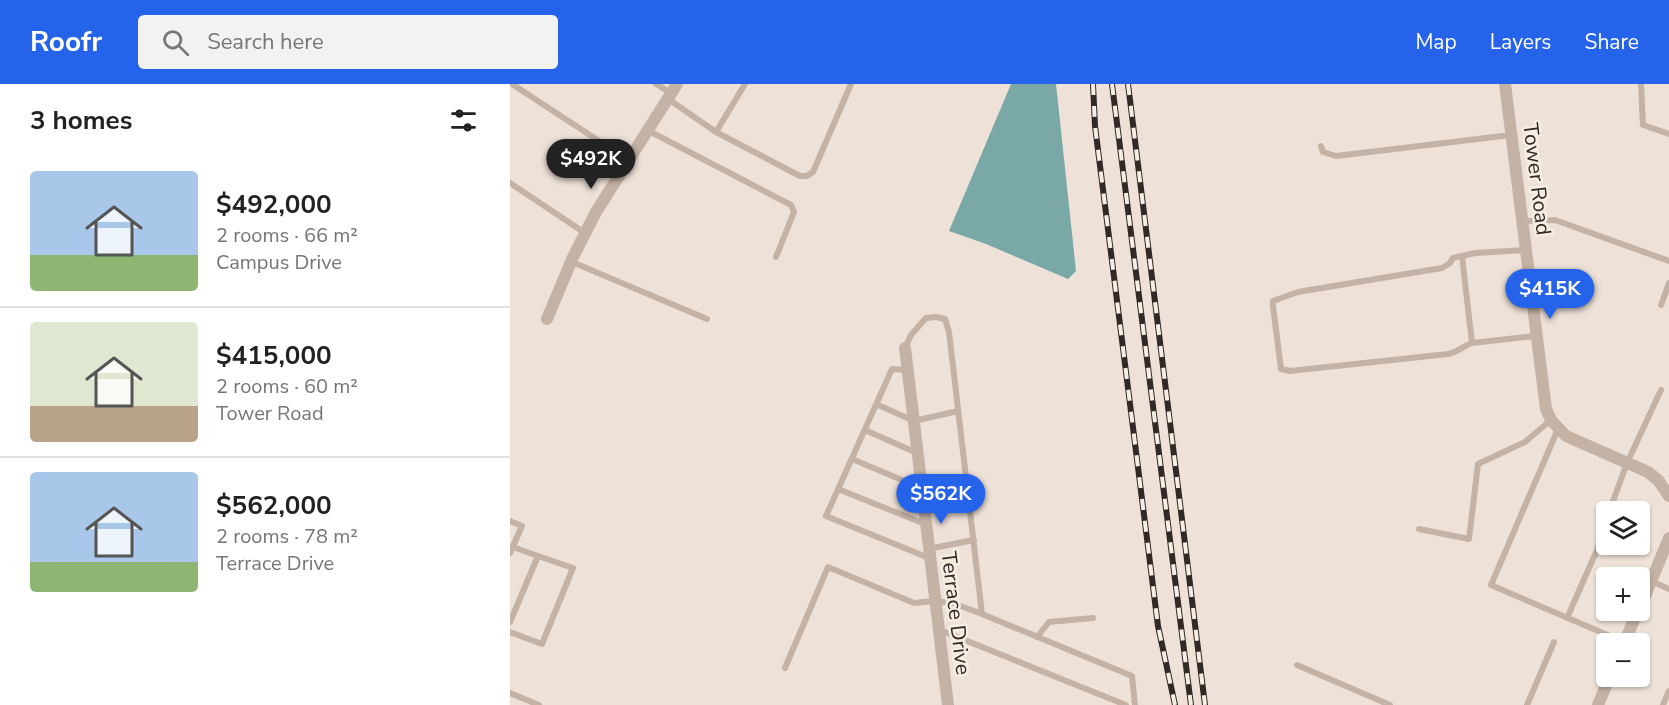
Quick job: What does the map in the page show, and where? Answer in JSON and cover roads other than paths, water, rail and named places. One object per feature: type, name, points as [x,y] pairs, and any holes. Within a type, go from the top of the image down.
[{"type":"street","name":"Tower Road","points":[[1505,84],[1546,409],[1555,424]]},
{"type":"street","points":[[547,319],[571,262],[596,212],[672,92]]},
{"type":"street","name":"Terrace Drive","points":[[905,348],[948,705]]},
{"type":"street","points":[[1555,424],[1575,440],[1648,472],[1668,492]]},
{"type":"street","points":[[1651,581],[1667,546]]},
{"type":"street","points":[[1598,705],[1605,687]]},
{"type":"lane","points":[[512,84],[628,160]]},
{"type":"lane","points":[[656,84],[672,92],[716,132],[801,176],[807,176],[813,172],[851,84]]},
{"type":"lane","points":[[716,132],[745,84]]},
{"type":"lane","points":[[1641,84],[1643,125],[1669,134]]},
{"type":"lane","points":[[647,130],[791,205],[794,212],[776,257]]},
{"type":"lane","points":[[1321,146],[1323,152],[1336,156],[1512,135]]},
{"type":"lane","points":[[510,183],[585,233]]},
{"type":"lane","points":[[1523,221],[1556,220],[1669,261]]},
{"type":"lane","points":[[1526,250],[1475,253],[1453,258],[1442,268],[1298,292],[1273,301],[1272,306],[1281,369],[1290,371],[1448,354],[1458,352],[1464,346],[1472,343],[1537,336]]},
{"type":"lane","points":[[1462,256],[1472,343]]},
{"type":"lane","points":[[571,262],[707,319]]},
{"type":"lane","points":[[1661,305],[1669,283]]},
{"type":"lane","points":[[905,348],[911,335],[926,318],[945,319],[949,332],[982,614]]},
{"type":"lane","points":[[908,370],[892,369],[826,516],[929,554],[974,540]]},
{"type":"lane","points":[[1613,501],[1627,463],[1661,390]]},
{"type":"lane","points":[[876,404],[914,421],[958,411]]},
{"type":"lane","points":[[1419,529],[1469,539],[1478,464],[1525,442],[1555,424]]},
{"type":"lane","points":[[1555,424],[1491,585],[1601,633]]},
{"type":"lane","points":[[865,430],[917,453]]},
{"type":"lane","points":[[852,459],[921,488]]},
{"type":"lane","points":[[838,489],[926,525]]},
{"type":"lane","points":[[510,521],[522,526],[511,550],[573,568],[542,644],[510,632]]},
{"type":"lane","points":[[1567,618],[1596,554]]},
{"type":"lane","points":[[510,622],[538,556]]},
{"type":"lane","points":[[785,668],[828,567],[914,603],[934,601],[953,603],[1132,676],[1135,705]]},
{"type":"lane","points":[[1651,581],[1669,589]]},
{"type":"lane","points":[[1037,637],[1049,622],[1093,618]]},
{"type":"lane","points":[[938,630],[1126,705]]},
{"type":"lane","points":[[1527,705],[1554,642]]},
{"type":"lane","points":[[1297,665],[1390,705]]},
{"type":"lane","points":[[1663,705],[1669,691]]},
{"type":"lane","points":[[510,693],[539,705]]},
{"type":"water","points":[[1011,84],[1056,84],[1076,271],[1068,279],[949,231]]},
{"type":"railway","points":[[1093,84],[1095,126],[1158,626],[1175,705]]},
{"type":"railway","points":[[1112,84],[1191,705]]},
{"type":"railway","points":[[1128,84],[1205,705]]}]
